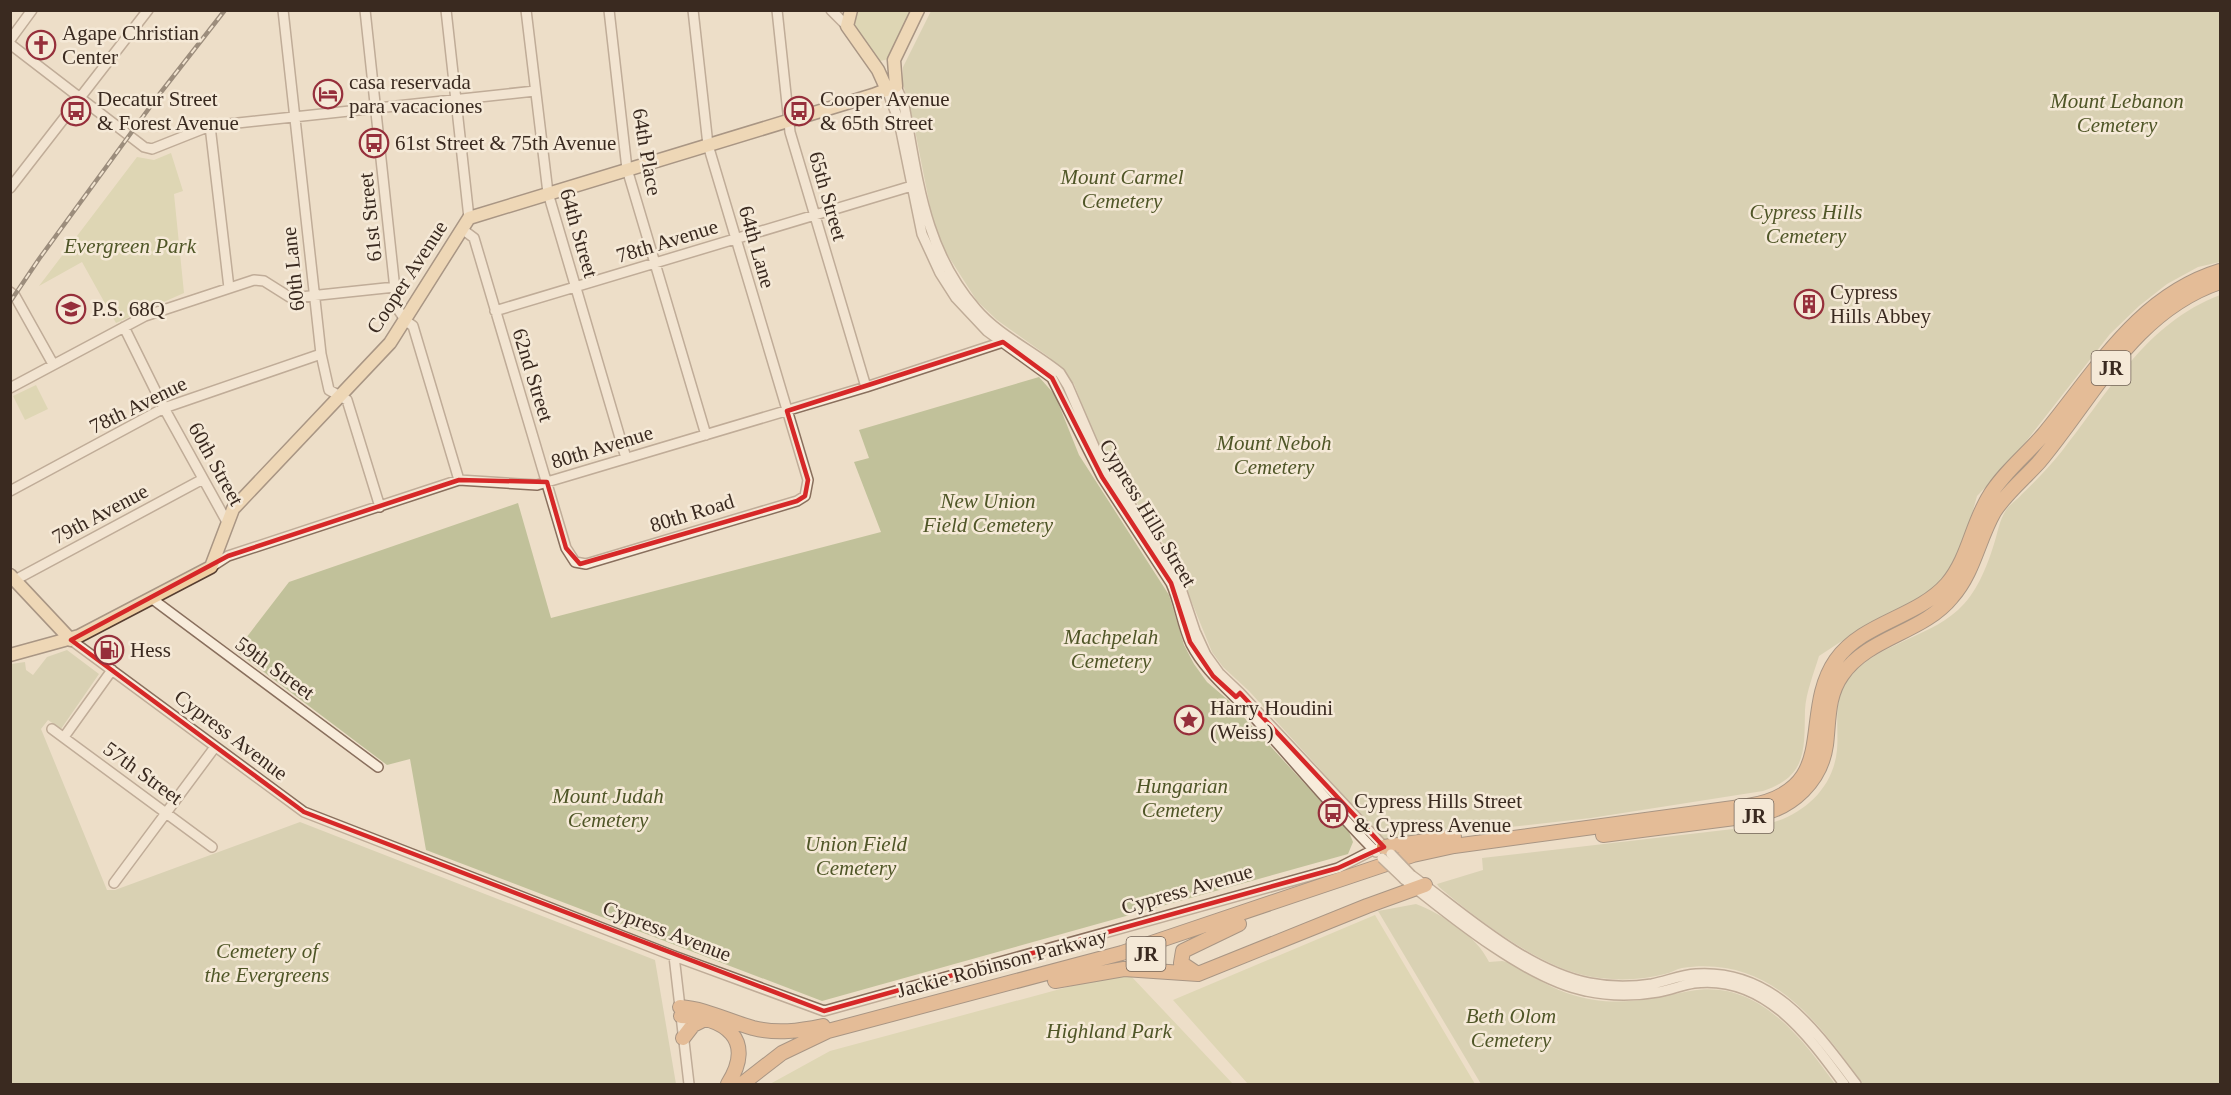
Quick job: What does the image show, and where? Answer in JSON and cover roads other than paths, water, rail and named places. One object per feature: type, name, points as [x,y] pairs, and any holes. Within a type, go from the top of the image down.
[{"type":"highway","name":"Jackie Robinson Parkway","points":[[742,1084],[772,1060],[804,1041],[834,1029],[1122,953],[1432,850],[1764,803],[1784,793],[1796,784],[1814,752],[1821,696],[1834,663],[1858,640],[1926,603],[1947,584],[1960,565],[1990,495],[2139,318],[2184,285],[2220,271]]},
{"type":"highway","name":"Jackie Robinson Parkway","points":[[755,1084],[798,1054],[832,1039],[1053,981],[1239,924],[1435,859],[1749,816],[1785,805],[1807,786],[1822,760],[1830,705],[1840,677],[1859,657],[1928,619],[1953,597],[1971,568],[1994,512],[2137,335],[2181,299],[2220,282]]},
{"type":"highway","points":[[1382,852],[1594,820],[1662,816]]},
{"type":"highway","points":[[1053,981],[1124,969],[1186,975],[1198,974],[1420,887]]},
{"type":"highway","points":[[1198,974],[1182,966],[1180,957],[1184,951],[1239,924]]},
{"type":"highway","points":[[680,1012],[699,1009],[754,1028],[779,1032],[799,1031],[847,1020],[890,1015]]},
{"type":"highway","points":[[680,1012],[707,1018],[727,1028],[736,1044],[737,1064],[728,1084]]},
{"type":"highway","points":[[683,1038],[693,1025],[707,1018]]},
{"type":"main road","points":[[847,26],[851,10]]},
{"type":"main road","points":[[891,88],[894,60],[918,10]]},
{"type":"main road","name":"Cypress Hills Street","points":[[847,26],[891,88]]},
{"type":"main road","points":[[874,64],[886,65],[894,60]]},
{"type":"main road","name":"Cooper Avenue","points":[[211,567],[232,508],[390,343],[466,224],[548,193],[891,88]]},
{"type":"main road","points":[[10,655],[71,640],[211,567]]},
{"type":"main road","name":"Cypress Avenue","points":[[13,578],[71,640]]},
{"type":"street","points":[[10,40],[32,10]]},
{"type":"street","points":[[10,188],[148,10]]},
{"type":"street","name":"60th Lane","points":[[283,10],[321,354],[329,390],[347,400],[380,507]]},
{"type":"street","name":"61st Street","points":[[365,10],[398,308],[406,321],[413,326],[459,480]]},
{"type":"street","name":"62nd Street","points":[[446,10],[466,224],[474,238],[566,548],[571,558],[580,564]]},
{"type":"street","name":"64th Street","points":[[526,10],[548,193],[626,459]]},
{"type":"street","name":"64th Place","points":[[609,10],[627,169],[706,435]]},
{"type":"street","name":"64th Lane","points":[[693,10],[708,145],[808,489]]},
{"type":"street","name":"65th Street","points":[[777,10],[789,121],[866,387]]},
{"type":"street","name":"Cypress Hills Street","points":[[831,10],[847,26]]},
{"type":"street","points":[[10,44],[144,147],[152,149],[210,126],[535,91]]},
{"type":"street","name":"Cypress Hills Street","points":[[891,88],[904,105],[922,234],[940,273],[956,298],[974,318],[1052,378],[1102,477],[1171,584],[1178,599],[1190,642],[1216,675],[1238,695],[1382,852],[1407,877],[1495,947],[1540,973],[1583,991],[1627,994],[1659,992],[1697,983],[1743,988],[1766,999],[1811,1038],[1845,1084]]},
{"type":"street","points":[[210,126],[229,288]]},
{"type":"street","name":"Cypress Hills Street","points":[[914,185],[937,251],[947,270],[976,311],[1052,367],[1068,386],[1096,452],[1178,580],[1195,631],[1216,675]]},
{"type":"street","name":"78th Avenue","points":[[495,311],[914,185]]},
{"type":"street","points":[[10,388],[145,316],[254,280],[264,281],[291,298],[395,287]]},
{"type":"street","points":[[10,292],[53,364]]},
{"type":"street","name":"60th Street","points":[[124,327],[164,408],[228,522]]},
{"type":"street","name":"80th Avenue","points":[[211,567],[228,556],[459,480],[537,485],[866,387],[1003,342]]},
{"type":"street","name":"78th Avenue","points":[[10,491],[164,408],[321,354]]},
{"type":"street","name":"79th Avenue","points":[[13,578],[203,479]]},
{"type":"street","name":"80th Road","points":[[580,564],[797,501],[805,496],[808,489]]},
{"type":"street","name":"59th Street","points":[[151,598],[378,767]]},
{"type":"street","name":"Cypress Avenue","points":[[71,640],[304,812],[674,956],[824,1011],[1338,867],[1382,852]]},
{"type":"street","points":[[63,737],[112,670]]},
{"type":"street","name":"57th Street","points":[[52,729],[212,847]]},
{"type":"street","points":[[114,883],[215,747]]},
{"type":"street","name":"Cypress Hills Street","points":[[1420,887],[1497,939],[1564,976],[1589,983],[1618,986],[1652,984],[1696,974],[1724,975],[1765,988],[1794,1008],[1817,1033],[1856,1084]]},
{"type":"street","points":[[674,956],[689,1084]]},
{"type":"railway","points":[[10,302],[158,96],[225,10]]},
{"type":"place","name":"Agape Christian Center","points":[[41,45]]},
{"type":"place","name":"casa reservada para vacaciones","points":[[328,94]]},
{"type":"place","name":"Decatur Street & Forest Avenue","points":[[76,111]]},
{"type":"place","name":"Cooper Avenue & 65th Street","points":[[799,111]]},
{"type":"place","name":"61st Street & 75th Avenue","points":[[374,143]]},
{"type":"place","name":"Cypress Hills Abbey","points":[[1809,304]]},
{"type":"place","name":"P.S. 68Q","points":[[71,309]]},
{"type":"place","name":"Hess","points":[[109,650]]},
{"type":"place","name":"Harry Houdini (Weiss)","points":[[1189,720]]},
{"type":"place","name":"Cypress Hills Street & Cypress Avenue","points":[[1333,813]]},
{"type":"park label","name":"Mount Lebanon Cemetery","points":[[2117,113]]},
{"type":"park label","name":"Mount Carmel Cemetery","points":[[1122,189]]},
{"type":"park label","name":"Cypress Hills Cemetery","points":[[1806,224]]},
{"type":"park label","name":"Evergreen Park","points":[[130,246]]},
{"type":"park label","name":"Mount Neboh Cemetery","points":[[1274,455]]},
{"type":"park label","name":"New Union Field Cemetery","points":[[988,513]]},
{"type":"park label","name":"Machpelah Cemetery","points":[[1111,649]]},
{"type":"park label","name":"Hungarian Cemetery","points":[[1182,798]]},
{"type":"park label","name":"Mount Judah Cemetery","points":[[608,808]]},
{"type":"park label","name":"Union Field Cemetery","points":[[856,856]]},
{"type":"park label","name":"Cemetery of the Evergreens","points":[[267,963]]},
{"type":"park label","name":"Beth Olom Cemetery","points":[[1511,1028]]},
{"type":"park label","name":"Highland Park","points":[[1109,1031]]}]
